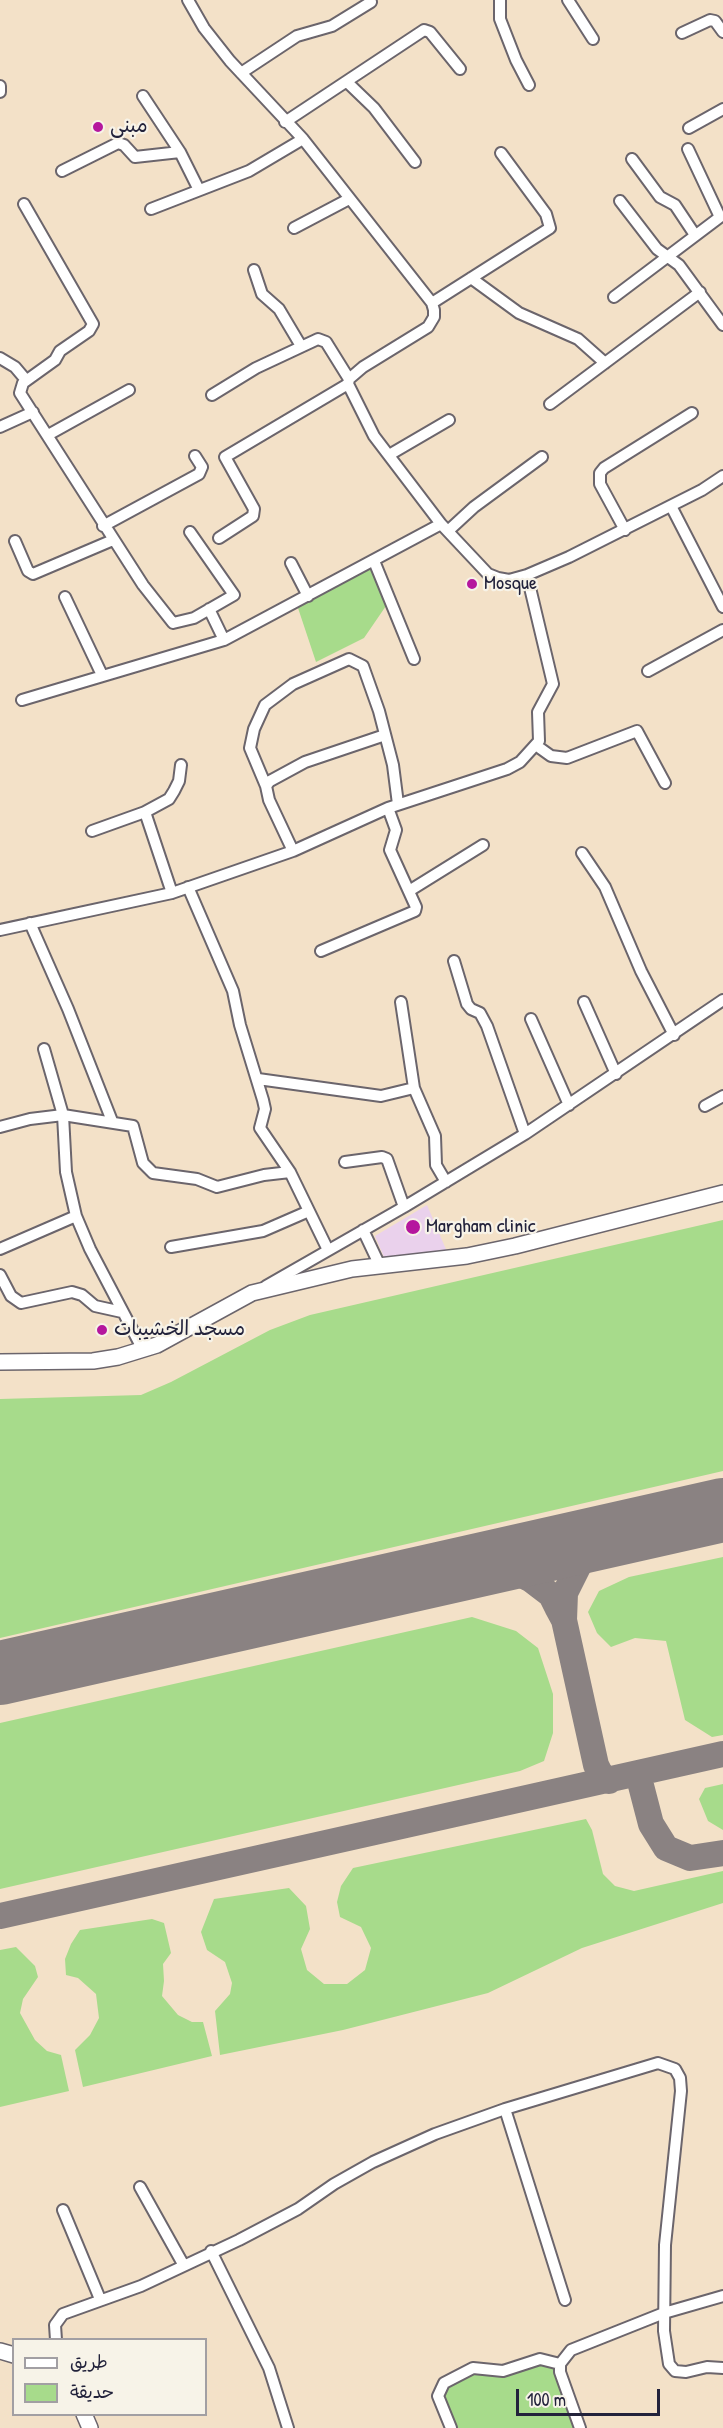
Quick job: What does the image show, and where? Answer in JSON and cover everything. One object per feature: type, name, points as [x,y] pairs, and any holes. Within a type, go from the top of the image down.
[{"type":"main road","points":[[0,1362],[93,1361],[143,1350],[180,1334],[252,1293],[352,1269],[466,1256],[515,1246],[723,1194]]},
{"type":"street","points":[[188,0],[204,28],[241,73],[303,139],[432,303],[434,317],[428,327],[363,367],[349,382],[225,457],[254,509],[253,516],[219,538]]},
{"type":"street","points":[[500,0],[504,30],[529,85]]},
{"type":"street","points":[[568,0],[593,39]]},
{"type":"street","points":[[241,73],[297,36],[332,26],[371,2]]},
{"type":"street","points":[[682,33],[710,20],[715,21],[723,32]]},
{"type":"street","points":[[285,122],[424,30],[430,32],[460,69]]},
{"type":"street","points":[[346,82],[374,108],[415,162]]},
{"type":"street","points":[[0,86],[0,92]]},
{"type":"street","points":[[143,96],[180,152],[199,190]]},
{"type":"street","points":[[689,128],[722,113]]},
{"type":"street","points":[[151,209],[249,171],[303,139]]},
{"type":"street","points":[[62,171],[118,143],[124,145],[135,157],[180,152]]},
{"type":"street","points":[[614,297],[695,235],[716,222],[721,214],[688,149]]},
{"type":"street","points":[[432,303],[550,228],[546,214],[501,153]]},
{"type":"street","points":[[632,159],[660,197],[675,205],[695,235]]},
{"type":"street","points":[[294,228],[349,199]]},
{"type":"street","points":[[620,201],[657,249],[679,265],[723,325]]},
{"type":"street","points":[[24,204],[93,324],[89,331],[60,351],[55,360],[26,380],[20,387],[20,393],[112,540],[168,620],[179,624],[234,594],[190,532]]},
{"type":"street","points":[[254,270],[262,294],[279,309],[301,346]]},
{"type":"street","points":[[471,278],[519,313],[578,339],[605,363]]},
{"type":"street","points":[[550,404],[700,292]]},
{"type":"street","points":[[212,394],[256,368],[314,340],[326,342],[349,382],[365,422],[444,528],[488,574],[509,580],[527,575],[625,530],[723,476]]},
{"type":"street","points":[[0,358],[8,362],[26,380]]},
{"type":"street","points":[[48,435],[129,390]]},
{"type":"street","points":[[0,427],[33,412]]},
{"type":"street","points":[[625,530],[600,484],[600,473],[604,468],[692,413]]},
{"type":"street","points":[[389,455],[449,420]]},
{"type":"street","points":[[103,526],[201,472],[202,467],[195,456]]},
{"type":"street","points":[[22,700],[224,640],[374,561],[444,528],[542,456]]},
{"type":"street","points":[[671,506],[723,607]]},
{"type":"street","points":[[15,541],[28,571],[33,574],[112,540]]},
{"type":"street","points":[[374,561],[414,659]]},
{"type":"street","points":[[291,563],[308,596]]},
{"type":"street","points":[[0,930],[172,893],[294,851],[393,806],[507,769],[520,762],[537,746],[539,741],[538,712],[553,684],[527,575]]},
{"type":"street","points":[[65,597],[102,675]]},
{"type":"street","points":[[209,609],[224,640]]},
{"type":"street","points":[[648,671],[723,630]]},
{"type":"street","points":[[294,851],[269,800],[266,786],[250,748],[254,729],[265,705],[293,684],[349,659],[363,666],[385,735],[396,830],[390,850],[416,906],[412,913],[321,951]]},
{"type":"street","points":[[537,746],[551,756],[567,758],[637,731],[665,783]]},
{"type":"street","points":[[266,786],[305,762],[385,735]]},
{"type":"street","points":[[92,831],[145,812],[169,799],[179,781],[181,765]]},
{"type":"street","points":[[145,812],[172,893]]},
{"type":"street","points":[[409,891],[483,845]]},
{"type":"street","points":[[582,854],[596,870],[605,887],[641,971],[674,1035]]},
{"type":"street","points":[[188,887],[233,991],[240,1025],[265,1108],[259,1125],[290,1172],[328,1250]]},
{"type":"street","points":[[30,923],[68,1010],[112,1121]]},
{"type":"street","points":[[454,961],[467,1004],[471,1009],[480,1013],[487,1026],[525,1134]]},
{"type":"street","points":[[252,1293],[405,1207],[525,1134],[723,1000]]},
{"type":"street","points":[[401,1002],[414,1088],[435,1136],[436,1165],[446,1182]]},
{"type":"street","points":[[584,1002],[616,1074]]},
{"type":"street","points":[[531,1019],[569,1105]]},
{"type":"street","points":[[44,1049],[63,1115],[66,1172],[76,1216],[143,1350]]},
{"type":"street","points":[[258,1079],[381,1096],[414,1088]]},
{"type":"street","points":[[705,1106],[723,1096]]},
{"type":"street","points":[[0,1126],[63,1115],[133,1126],[143,1163],[153,1173],[197,1179],[217,1187],[264,1175],[290,1172]]},
{"type":"street","points":[[345,1162],[382,1156],[387,1159],[405,1207]]},
{"type":"street","points":[[171,1247],[263,1231],[309,1211]]},
{"type":"street","points":[[0,1249],[76,1216]]},
{"type":"street","points":[[363,1230],[380,1266]]},
{"type":"street","points":[[0,1275],[11,1296],[21,1303],[72,1292],[82,1295],[96,1306],[122,1312]]},
{"type":"street","points":[[56,2338],[54,2329],[59,2317],[100,2299],[141,2286],[211,2252],[297,2209],[334,2184],[373,2162],[435,2134],[506,2109],[658,2062],[675,2069],[680,2078],[681,2091],[665,2245],[663,2331],[671,2367],[686,2372],[707,2367],[723,2368]]},
{"type":"street","points":[[506,2109],[566,2300]]},
{"type":"street","points":[[140,2187],[183,2264]]},
{"type":"street","points":[[63,2210],[100,2299]]},
{"type":"street","points":[[211,2252],[269,2368],[288,2428]]},
{"type":"street","points":[[580,2428],[560,2372],[560,2364],[571,2350],[664,2313],[723,2296]]},
{"type":"street","points":[[451,2428],[438,2396],[444,2383],[473,2368],[503,2371],[532,2359],[560,2364]]},
{"type":"shaded area","name":"Margham clinic","points":[[427,1205],[448,1254],[384,1257],[375,1236]]},
{"type":"green space","points":[[373,566],[388,603],[364,638],[316,662],[297,605]]},
{"type":"green space","points":[[723,1220],[723,1471],[0,1638],[0,1399],[141,1395],[171,1382],[270,1330],[310,1315]]},
{"type":"green space","points":[[723,1557],[723,1735],[712,1737],[685,1720],[666,1641],[635,1638],[611,1647],[597,1633],[588,1612],[599,1591],[629,1577]]},
{"type":"green space","points":[[472,1617],[516,1631],[538,1648],[553,1694],[553,1733],[544,1761],[520,1771],[0,1889],[0,1723]]},
{"type":"green space","points":[[723,1784],[723,1830],[708,1821],[699,1799],[705,1788]]},
{"type":"green space","points":[[586,1819],[592,1830],[603,1874],[615,1886],[634,1891],[723,1871],[723,1903],[582,1948],[488,1993],[343,2030],[220,2055],[215,2011],[230,1994],[232,1983],[225,1962],[207,1950],[201,1932],[214,1899],[289,1888],[306,1906],[310,1929],[301,1949],[307,1970],[324,1984],[347,1984],[365,1970],[371,1948],[361,1927],[340,1917],[337,1902],[341,1886],[353,1868]]},
{"type":"green space","points":[[152,1919],[164,1923],[171,1953],[163,1964],[162,1996],[178,2015],[192,2022],[203,2022],[212,2056],[83,2087],[75,2050],[90,2035],[99,2018],[96,1994],[78,1978],[66,1975],[65,1959],[71,1944],[80,1930]]},
{"type":"green space","points":[[16,1947],[35,1966],[38,1977],[23,1999],[20,2013],[35,2040],[47,2051],[61,2055],[69,2091],[0,2107],[0,1950]]},
{"type":"green space","points":[[522,2363],[560,2364],[580,2428],[451,2428],[440,2390],[473,2368],[498,2370]]},
{"type":"taxiway","points":[[564,1620],[565,1593],[579,1565],[595,1548],[616,1534]]},
{"type":"taxiway","points":[[477,1566],[520,1574],[551,1595],[564,1620],[596,1765],[601,1775],[609,1781]]},
{"type":"taxiway","points":[[0,1916],[723,1754]]},
{"type":"taxiway","points":[[638,1774],[651,1824],[666,1848],[690,1858],[723,1853]]},
{"type":"runway","points":[[0,1673],[723,1510]]},
{"type":"place","name":"مبنى","points":[[98,127]]},
{"type":"place","name":"Mosque","points":[[472,584]]},
{"type":"place","name":"Margham clinic","points":[[413,1227]]},
{"type":"place","name":"مسجد الخشيبات","points":[[102,1330]]}]
